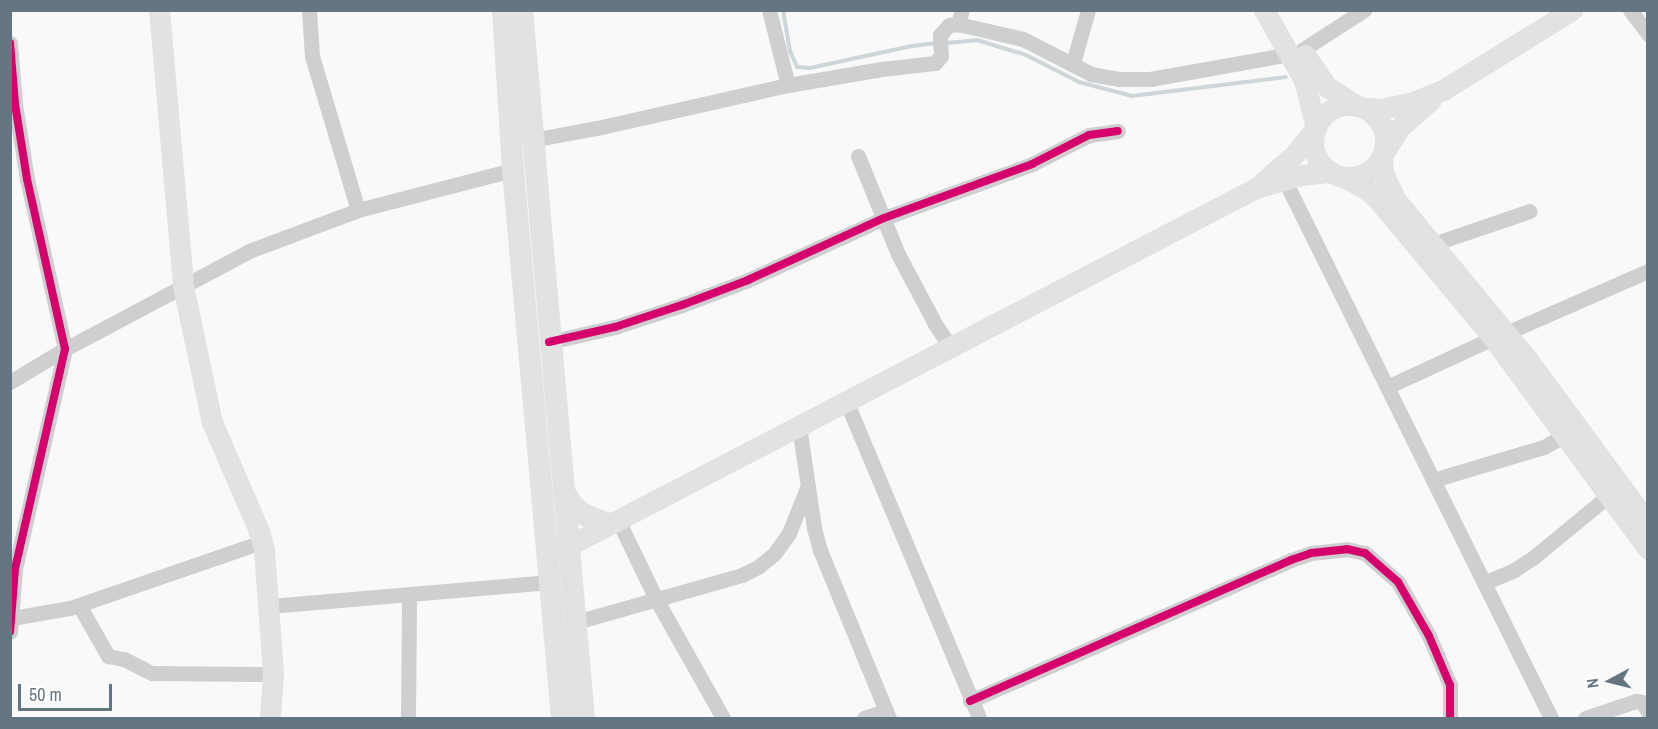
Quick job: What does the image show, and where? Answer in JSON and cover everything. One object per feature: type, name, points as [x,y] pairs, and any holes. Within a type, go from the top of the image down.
[{"type":"main road","points":[[159,10],[183,286],[212,422],[262,542],[270,606],[273,674],[270,718]]},
{"type":"main road","points":[[503,10],[513,170],[558,548],[576,622],[584,718]]},
{"type":"main road","points":[[522,10],[549,342],[564,492],[558,548],[550,582],[562,718]]},
{"type":"main road","points":[[1264,10],[1296,52],[1327,87],[1376,115],[1383,126],[1386,138],[1383,173],[1395,199],[1433,244],[1500,335],[1647,523]]},
{"type":"main road","points":[[1279,10],[1296,52],[1307,88],[1316,128],[1313,145],[1317,157],[1336,174],[1368,190],[1500,335],[1563,436],[1647,549]]},
{"type":"main road","points":[[558,548],[613,522],[1256,188],[1284,179],[1336,174],[1359,177],[1371,171],[1400,127],[1443,90],[1572,10]]},
{"type":"main road","points":[[1256,188],[1294,155],[1329,110],[1341,105],[1382,109],[1405,104],[1443,90]]},
{"type":"main road","points":[[564,492],[574,507],[585,515],[613,522]]},
{"type":"street","points":[[309,10],[312,56],[358,210]]},
{"type":"street","points":[[769,10],[788,85]]},
{"type":"street","points":[[1073,63],[1088,10]]},
{"type":"street","points":[[532,140],[597,128],[788,85],[935,63],[941,56],[941,43],[949,25],[960,17],[1023,39],[1091,74],[1120,79],[1149,79],[1296,52],[1364,10]]},
{"type":"street","points":[[1630,10],[1647,34]]},
{"type":"street","points":[[10,43],[15,104],[27,179],[65,349],[15,569],[11,625],[79,605],[262,542]]},
{"type":"street","points":[[549,342],[615,327],[682,305],[748,280],[884,218],[1032,164],[1089,135],[1118,131]]},
{"type":"street","points":[[858,156],[908,274],[950,346]]},
{"type":"street","points":[[10,382],[65,349],[249,251],[358,210],[513,170]]},
{"type":"street","points":[[1284,179],[1551,718]]},
{"type":"street","points":[[1433,244],[1530,211]]},
{"type":"street","points":[[1387,387],[1647,271]]},
{"type":"street","points":[[846,401],[979,718]]},
{"type":"street","points":[[799,426],[813,528],[887,715],[864,718]]},
{"type":"street","points":[[1433,480],[1544,447],[1563,436]]},
{"type":"street","points":[[576,622],[742,575],[758,567],[774,554],[789,533],[807,486]]},
{"type":"street","points":[[1484,583],[1533,557],[1602,501],[1610,498]]},
{"type":"street","points":[[613,522],[723,718]]},
{"type":"street","points":[[970,700],[1291,560],[1311,553],[1347,549],[1365,553],[1398,582],[1429,636],[1449,685],[1450,718]]},
{"type":"street","points":[[270,606],[409,596],[550,582]]},
{"type":"street","points":[[408,718],[409,596]]},
{"type":"street","points":[[79,605],[108,656],[124,659],[152,673],[273,674]]},
{"type":"street","points":[[1585,718],[1636,701],[1642,702],[1647,712]]},
{"type":"waterway","points":[[783,10],[790,51],[797,67],[810,68],[912,46],[937,43]]},
{"type":"waterway","points":[[945,43],[977,40],[1026,55],[1079,82],[1132,96],[1286,77]]},
{"type":"cycle path","points":[[10,43],[15,104],[27,179],[65,349],[15,569],[10,632]]},
{"type":"cycle path","points":[[549,342],[615,327],[682,305],[748,280],[884,218],[1032,164],[1089,135],[1118,131]]},
{"type":"cycle path","points":[[970,701],[1291,560],[1311,553],[1347,549],[1365,553],[1398,582],[1429,636],[1450,685],[1450,718]]}]
